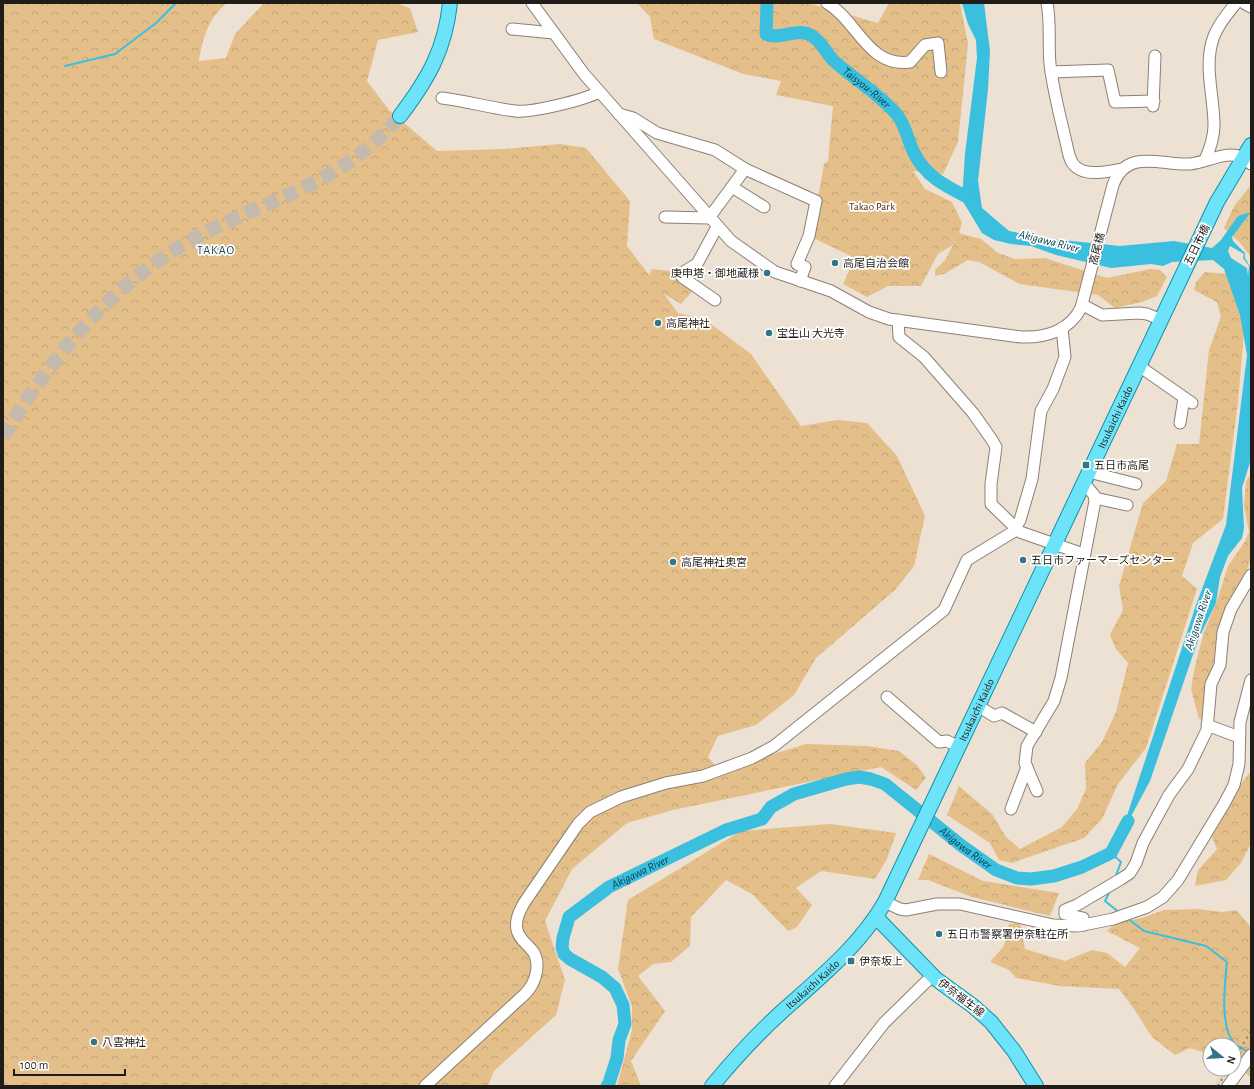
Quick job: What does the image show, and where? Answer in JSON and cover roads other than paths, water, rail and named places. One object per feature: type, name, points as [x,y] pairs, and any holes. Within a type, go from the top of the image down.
[{"type":"main road","points":[[400,116],[426,80],[435,64],[447,26],[450,3]]},
{"type":"main road","points":[[1247,161],[1251,145]]},
{"type":"main road","name":"五日市橋","points":[[1176,288],[1218,202],[1247,161]]},
{"type":"main road","name":"Itsukaichi Kaido","points":[[712,1086],[766,1027],[841,959],[876,917],[886,902],[1176,288]]},
{"type":"main road","name":"伊奈福生線","points":[[876,917],[932,976],[977,1009],[991,1022],[1014,1051],[1036,1086]]},
{"type":"street","points":[[532,3],[599,92],[717,227],[733,243],[768,268],[836,293],[873,314],[898,320],[1024,337],[1043,336],[1062,328],[1075,317],[1082,305],[1102,315],[1143,313],[1162,320]]},
{"type":"street","points":[[827,3],[843,16],[868,47],[879,55],[899,64],[910,62],[925,45],[938,43],[941,72]]},
{"type":"street","points":[[1047,3],[1050,19],[1051,72],[1060,118],[1074,165],[1085,172],[1101,173],[1123,169],[1133,163],[1145,160],[1185,164],[1226,154],[1247,161]]},
{"type":"street","points":[[1205,160],[1213,138],[1214,125],[1209,61],[1210,48],[1220,24],[1236,3]]},
{"type":"street","points":[[1244,3],[1251,8]]},
{"type":"street","points":[[512,29],[554,33]]},
{"type":"street","points":[[1051,72],[1108,70],[1115,102],[1154,104],[1155,56]]},
{"type":"street","points":[[442,98],[462,100],[517,111],[577,101],[599,92]]},
{"type":"street","points":[[618,113],[633,118],[657,133],[715,150],[745,170],[816,201],[809,236],[797,264],[805,267],[800,281]]},
{"type":"street","name":"高尾橋","points":[[1082,305],[1115,181],[1123,169]]},
{"type":"street","points":[[709,218],[745,170]]},
{"type":"street","points":[[732,187],[764,208]]},
{"type":"street","points":[[665,217],[709,218]]},
{"type":"street","points":[[715,300],[682,277],[685,271],[697,264],[717,227]]},
{"type":"street","points":[[898,320],[899,337],[924,357],[973,414],[996,447],[991,484],[991,504],[1020,532],[1083,554]]},
{"type":"street","points":[[425,1086],[525,994],[533,983],[536,976],[536,959],[533,952],[518,935],[516,925],[518,915],[524,903],[565,842],[590,812],[621,797],[666,783],[703,776],[724,769],[752,758],[783,741],[944,610],[967,560],[998,543],[1013,532],[1020,520],[1032,479],[1041,411],[1053,389],[1065,357],[1062,328]]},
{"type":"street","points":[[1139,366],[1188,401],[1180,423]]},
{"type":"street","points":[[1037,791],[1025,763],[1028,746],[1054,701],[1061,678],[1083,554],[1095,498],[1087,478],[1136,484]]},
{"type":"street","points":[[1095,498],[1128,505]]},
{"type":"street","points":[[1084,925],[1083,918],[1068,916],[1065,914],[1065,910],[1077,905],[1130,873],[1136,863],[1143,843],[1156,817],[1169,795],[1188,769],[1207,730],[1211,684],[1220,665],[1223,632],[1231,609],[1251,575]]},
{"type":"street","points":[[886,902],[899,909],[906,910],[937,904],[960,904],[1053,925],[1084,925],[1141,910],[1157,901],[1172,888],[1231,790],[1239,764],[1241,714],[1251,680]]},
{"type":"street","points":[[887,697],[939,742],[947,741],[959,746]]},
{"type":"street","points":[[978,706],[994,716],[1002,713],[1036,732]]},
{"type":"street","points":[[1207,725],[1239,737]]},
{"type":"street","points":[[1011,809],[1027,767]]},
{"type":"street","points":[[835,1086],[884,1023],[932,976]]},
{"type":"street","points":[[1228,1086],[1251,1055]]},
{"type":"water","points":[[962,3],[984,3],[990,51],[988,89],[978,181],[982,208],[1009,231],[1043,238],[1120,246],[1174,241],[1212,248],[1221,240],[1238,216],[1251,212],[1232,237],[1233,241],[1245,253],[1245,258],[1251,268],[1251,459],[1242,488],[1244,528],[1242,538],[1228,556],[1220,577],[1216,603],[1198,640],[1150,781],[1120,837],[1196,605],[1226,525],[1247,355],[1240,315],[1224,269],[1213,260],[1172,262],[1163,266],[1151,264],[1111,268],[1056,255],[1031,246],[1011,244],[994,240],[982,233],[962,200],[965,154],[977,58],[976,40],[968,24]],"holes":[[[1230,246],[1244,254],[1243,258],[1249,266],[1248,276],[1247,268],[1231,258],[1228,251]]]},
{"type":"waterway","points":[[65,66],[115,54],[156,23],[176,3]]},
{"type":"waterway","name":"Taisyou-River","points":[[767,3],[766,34],[778,36],[801,32],[807,33],[815,38],[834,61],[876,95],[898,116],[914,153],[924,168],[937,180],[969,198]]},
{"type":"waterway","name":"Akigawa River","points":[[607,1086],[617,1058],[619,1040],[625,1024],[623,1005],[615,988],[602,977],[570,959],[564,954],[562,947],[569,917],[609,887],[726,830],[762,819],[771,807],[794,794],[846,779],[859,777],[885,784],[962,846],[996,870],[1017,878],[1031,879],[1054,876],[1082,867],[1111,853],[1128,821]]},
{"type":"waterway","points":[[1111,853],[1121,862],[1115,878]]},
{"type":"waterway","points":[[1110,891],[1105,901],[1120,913]]},
{"type":"waterway","points":[[1127,918],[1144,931],[1206,946],[1227,962],[1224,1004],[1227,1027],[1230,1037],[1235,1044],[1248,1052]]},
{"type":"tunnel","points":[[3,437],[42,378],[64,350],[87,324],[138,276],[167,255],[197,237],[304,187],[354,159],[377,140],[400,116]]},
{"type":"railway","points":[[1242,1046],[1251,1031]]},
{"type":"railway","points":[[1218,1086],[1223,1077]]},
{"type":"place","name":"高尾自治会館","points":[[835,263]]},
{"type":"place","name":"庚申塔・御地蔵様","points":[[767,273]]},
{"type":"place","name":"高尾神社","points":[[658,323]]},
{"type":"place","name":"宝生山 大光寺","points":[[769,333]]},
{"type":"place","name":"五日市高尾","points":[[1086,465]]},
{"type":"place","name":"五日市ファーマーズセンター","points":[[1023,560]]},
{"type":"place","name":"高尾神社奥宮","points":[[673,562]]},
{"type":"place","name":"五日市警察署伊奈駐在所","points":[[939,934]]},
{"type":"place","name":"伊奈坂上","points":[[851,961]]},
{"type":"place","name":"八雲神社","points":[[94,1042]]},
{"type":"district","name":"TAKAO","points":[[216,250]]},
{"type":"park label","name":"Takao Park","points":[[872,206]]}]
